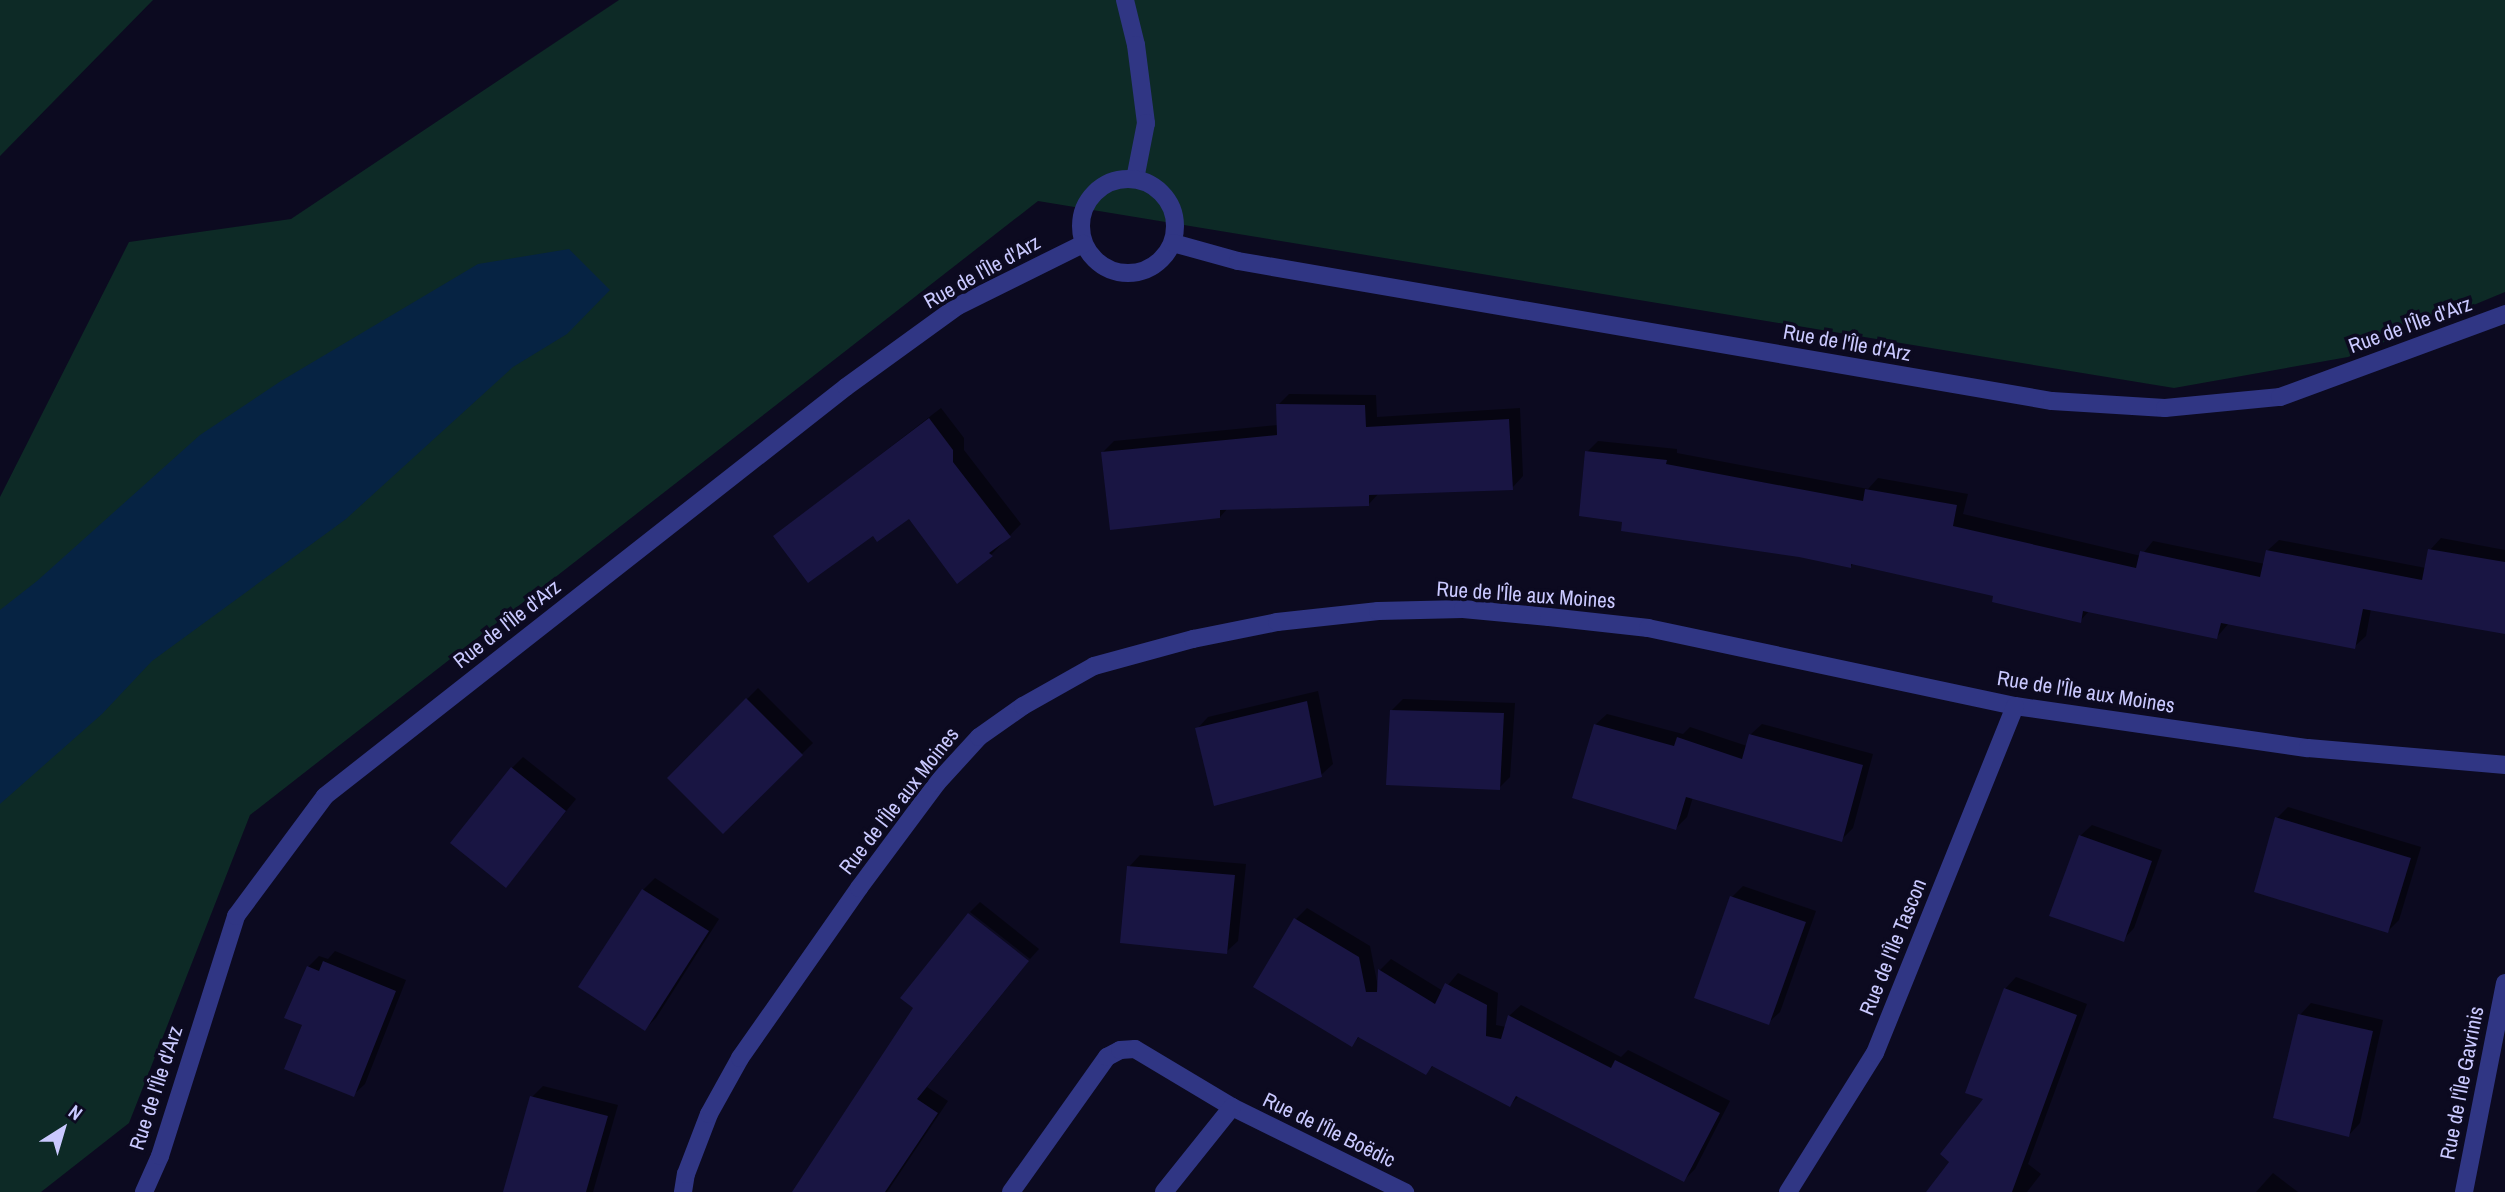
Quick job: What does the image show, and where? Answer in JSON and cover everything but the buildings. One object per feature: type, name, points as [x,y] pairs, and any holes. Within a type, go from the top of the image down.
[{"type":"street","points":[[1125,0],[1136,46],[1146,123],[1135,179]]},
{"type":"street","points":[[1135,179],[1161,191],[1175,215],[1173,243],[1156,266],[1128,275],[1101,266],[1083,244],[1080,219],[1091,196],[1111,181],[1135,179]]},
{"type":"street","name":"Rue de l'Île d'Arz","points":[[1173,243],[1238,261],[2038,399],[2165,408],[2280,397],[2505,314]]},
{"type":"street","name":"Rue de l'Île d'Arz","points":[[144,1192],[160,1156],[236,916],[325,796],[846,387],[958,306],[1083,244]]},
{"type":"street","name":"Rue de l'Île aux Moines","points":[[683,1192],[686,1174],[709,1114],[740,1058],[937,783],[979,737],[1023,706],[1094,666],[1193,639],[1278,622],[1378,611],[1463,609],[1648,628],[2015,706],[2308,748],[2505,765]]},
{"type":"street","name":"Rue de l'Île Tascon","points":[[1788,1192],[1875,1053],[2015,706]]},
{"type":"street","name":"Rue de l'Île Gavrinis","points":[[2464,1192],[2505,983]]},
{"type":"street","name":"Rue de l'Île Boëdic","points":[[1011,1192],[1107,1057],[1120,1050],[1135,1049],[1232,1107],[1405,1192]]},
{"type":"street","points":[[1164,1192],[1232,1107]]},
{"type":"green space","points":[[0,0],[153,0],[0,156]]},
{"type":"green space","points":[[619,0],[2505,0],[2505,292],[2348,357],[2174,388],[1038,201],[250,815],[129,1123],[41,1192],[0,1192],[0,497],[129,242],[291,219]]},
{"type":"water","points":[[569,249],[610,290],[567,334],[513,367],[346,519],[152,661],[102,714],[0,804],[0,610],[37,581],[200,435],[281,381],[478,264]]}]
